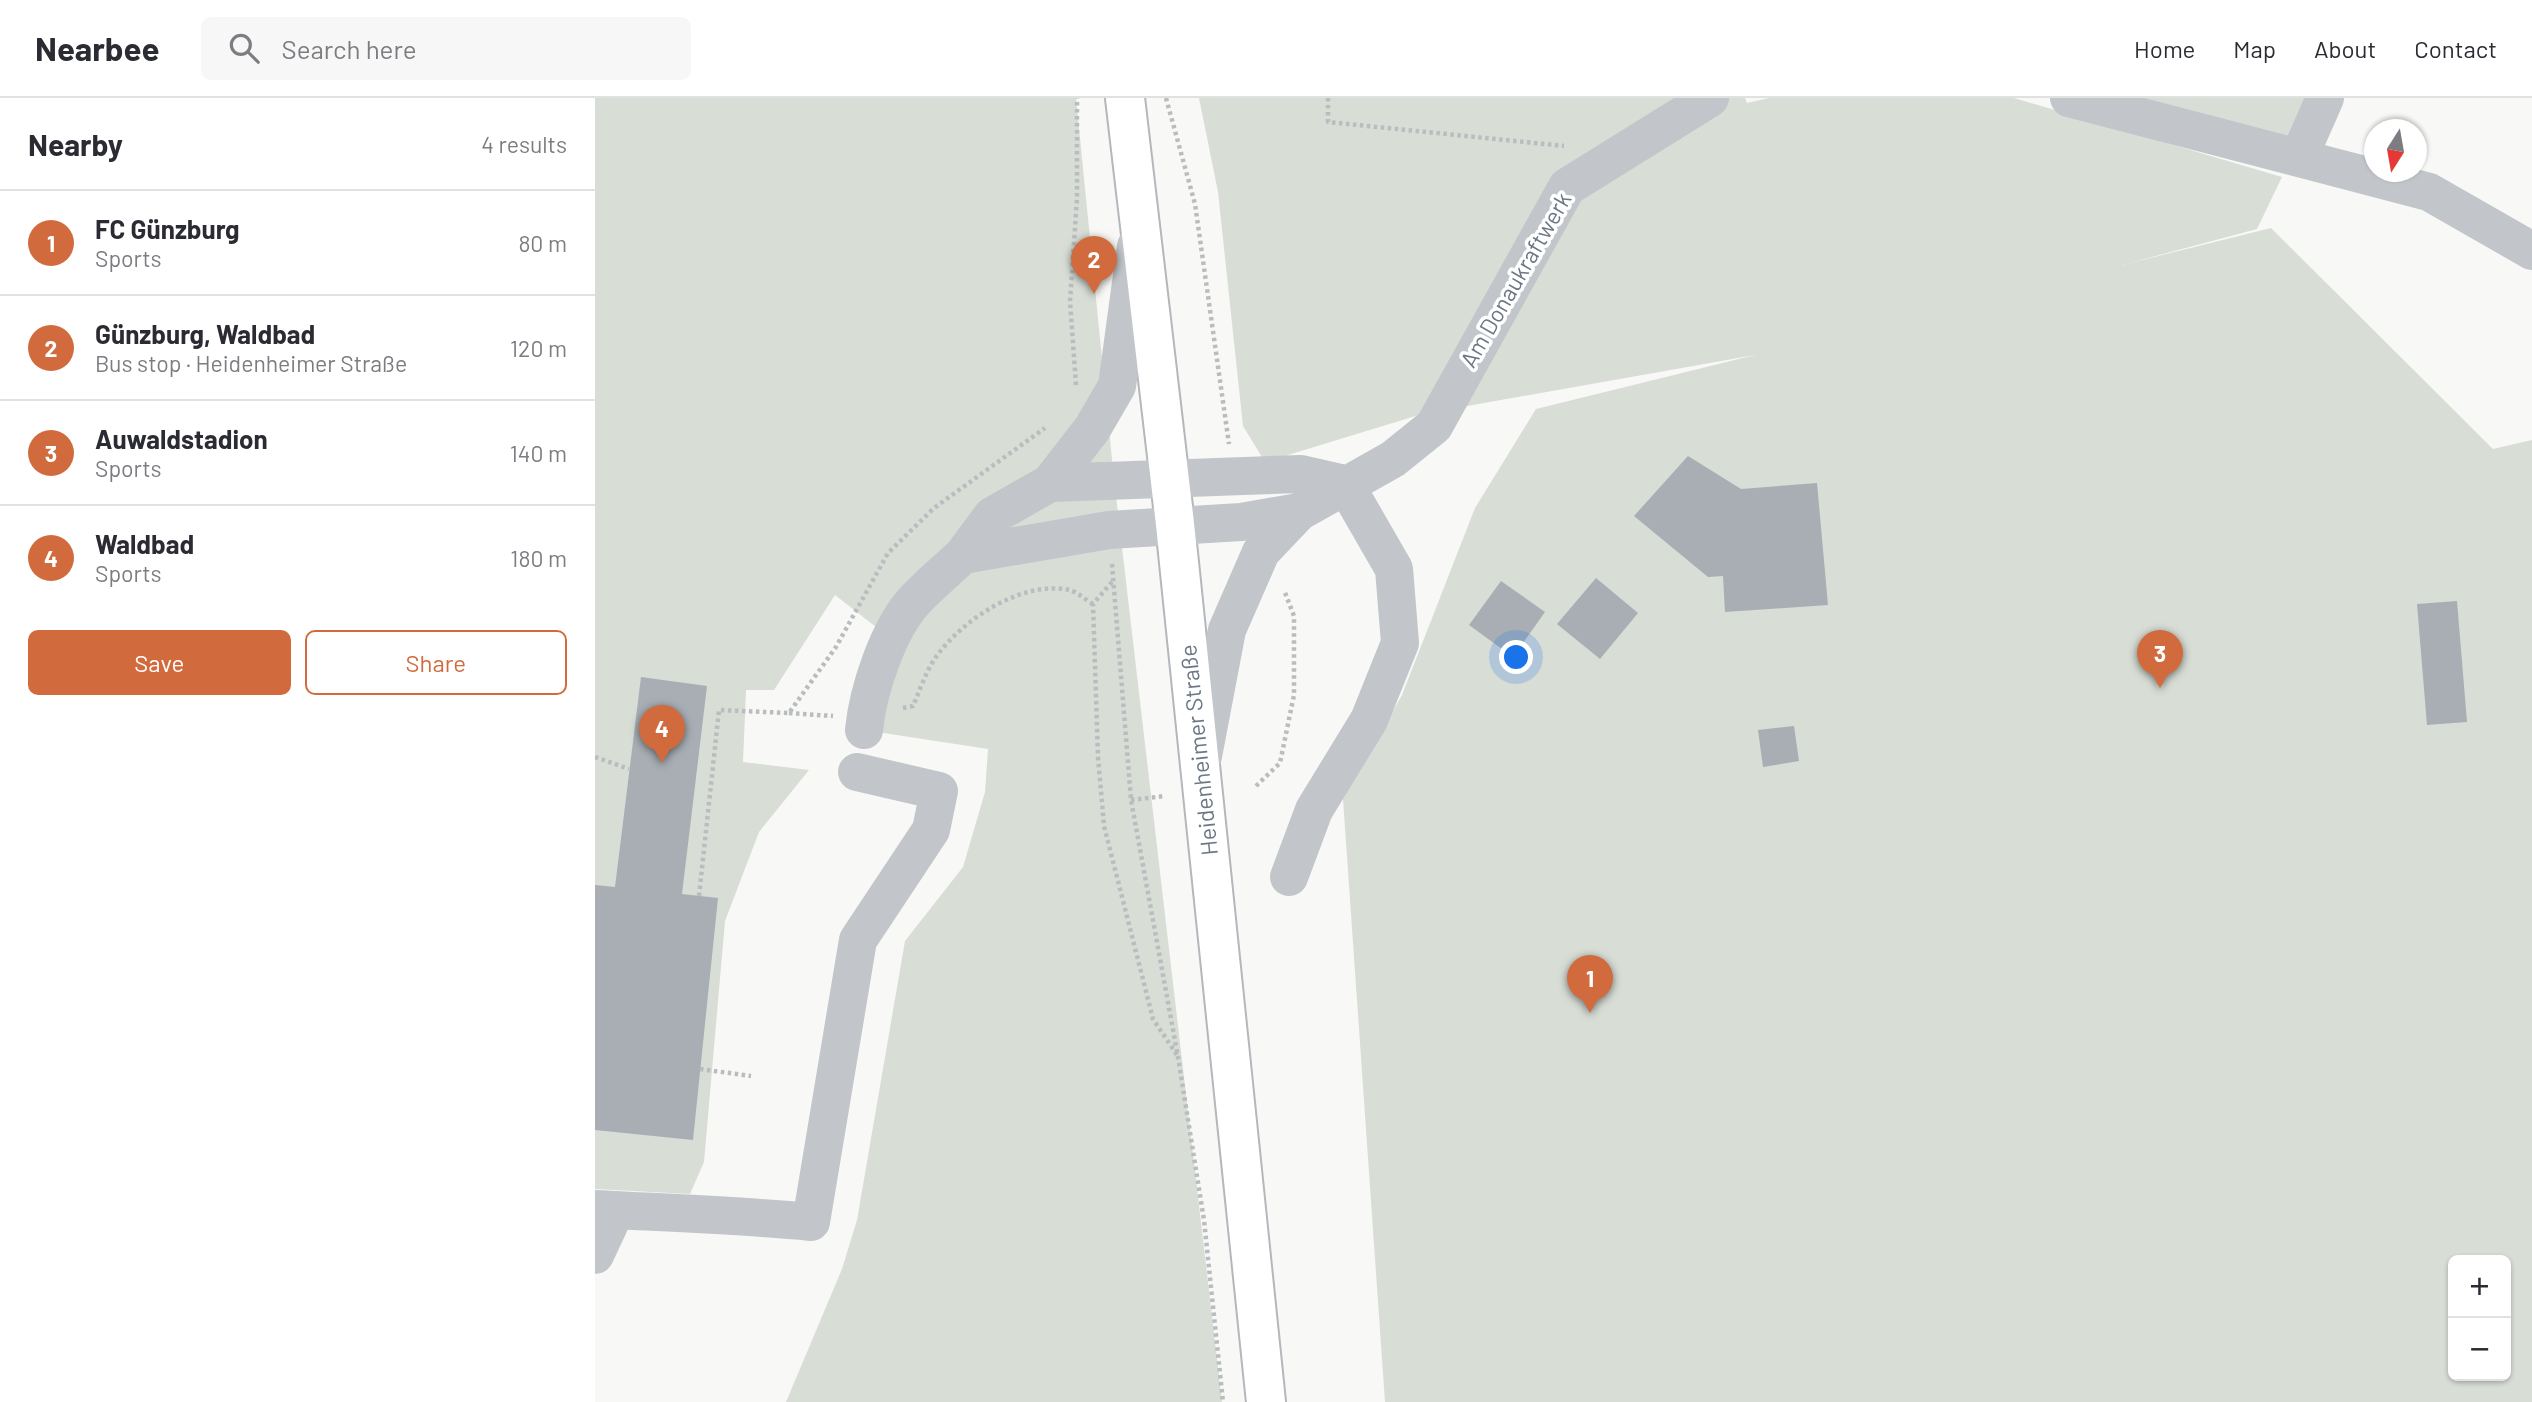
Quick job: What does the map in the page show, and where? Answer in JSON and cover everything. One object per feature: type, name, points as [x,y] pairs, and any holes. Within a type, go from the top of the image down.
[{"type":"main road","name":"Heidenheimer Straße","points":[[1125,98],[1175,524],[1266,1402]]},
{"type":"street","name":"Am Donaukraftwerk","points":[[963,555],[1109,530],[1241,522],[1299,512],[1393,459],[1434,426],[1567,187],[1710,98]]},
{"type":"street","points":[[2069,98],[2194,133],[2299,157],[2429,192],[2532,251]]},
{"type":"street","points":[[2299,157],[2325,98]]},
{"type":"street","points":[[865,724],[871,688],[887,647],[913,601],[963,555],[992,516],[1050,483],[1092,429],[1117,386],[1139,223]]},
{"type":"street","points":[[1050,483],[1301,474],[1345,484],[1394,569],[1400,643],[1369,720],[1314,810],[1289,877]]},
{"type":"street","points":[[1201,768],[1227,630],[1261,552],[1299,512]]},
{"type":"street","points":[[595,1255],[606,1210],[730,1214],[811,1222],[857,940],[931,831],[939,792],[857,772]]},
{"type":"path","points":[[1077,98],[1077,198],[1070,301],[1077,400],[1092,429]]},
{"type":"path","points":[[1166,98],[1195,204],[1234,475]]},
{"type":"path","points":[[1328,98],[1328,122],[1565,146],[1597,168]]},
{"type":"path","points":[[789,713],[836,648],[888,553],[934,508],[1050,425]]},
{"type":"path","points":[[1109,530],[1131,800],[1178,1057],[1203,1220],[1223,1402]]},
{"type":"path","points":[[1256,786],[1280,764],[1294,695],[1294,616],[1279,579],[1261,552]]},
{"type":"path","points":[[1113,581],[1093,604],[1098,757],[1104,826],[1153,1019],[1178,1057]]},
{"type":"path","points":[[699,896],[719,710],[789,713],[865,724],[913,706],[936,657],[970,623],[1015,594],[1046,589],[1072,591],[1093,604]]},
{"type":"path","points":[[595,757],[629,769]]},
{"type":"path","points":[[1131,800],[1165,796]]},
{"type":"path","points":[[700,1069],[751,1076]]},
{"type":"shaded area","points":[[595,98],[1076,98],[1114,479],[1222,1402],[786,1402],[842,1269],[857,1220],[905,941],[963,867],[985,792],[988,749],[864,730],[876,627],[835,595],[774,690],[746,690],[743,762],[809,770],[759,832],[725,921],[704,1162],[690,1194],[595,1189]]},
{"type":"shaded area","points":[[1199,98],[1745,98],[1747,103],[1769,98],[2014,98],[2282,177],[2257,229],[2122,265],[2271,228],[2493,449],[2532,440],[2532,1402],[1385,1402],[1343,799],[1402,695],[1475,508],[1536,409],[1755,355],[1422,414],[1265,462],[1243,426],[1218,192]]},
{"type":"shaded area","points":[[2119,98],[2318,98],[2283,145]]},
{"type":"building","points":[[1688,456],[1741,489],[1817,483],[1828,605],[1725,612],[1723,576],[1708,577],[1634,516]]},
{"type":"building","points":[[1596,578],[1638,613],[1600,659],[1557,624]]},
{"type":"building","points":[[1501,581],[1545,612],[1513,657],[1469,625]]},
{"type":"building","points":[[2457,601],[2467,722],[2427,725],[2417,604]]},
{"type":"building","points":[[641,677],[707,686],[682,894],[718,898],[693,1140],[595,1130],[595,885],[615,887]]},
{"type":"building","points":[[1794,726],[1799,761],[1763,767],[1758,730]]},
{"type":"place","name":"Günzburg, Waldbad","points":[[1094,294]]},
{"type":"place","name":"Auwaldstadion","points":[[2160,688]]},
{"type":"place","name":"Waldbad","points":[[662,763]]},
{"type":"place","name":"FC Günzburg","points":[[1590,1013]]}]
